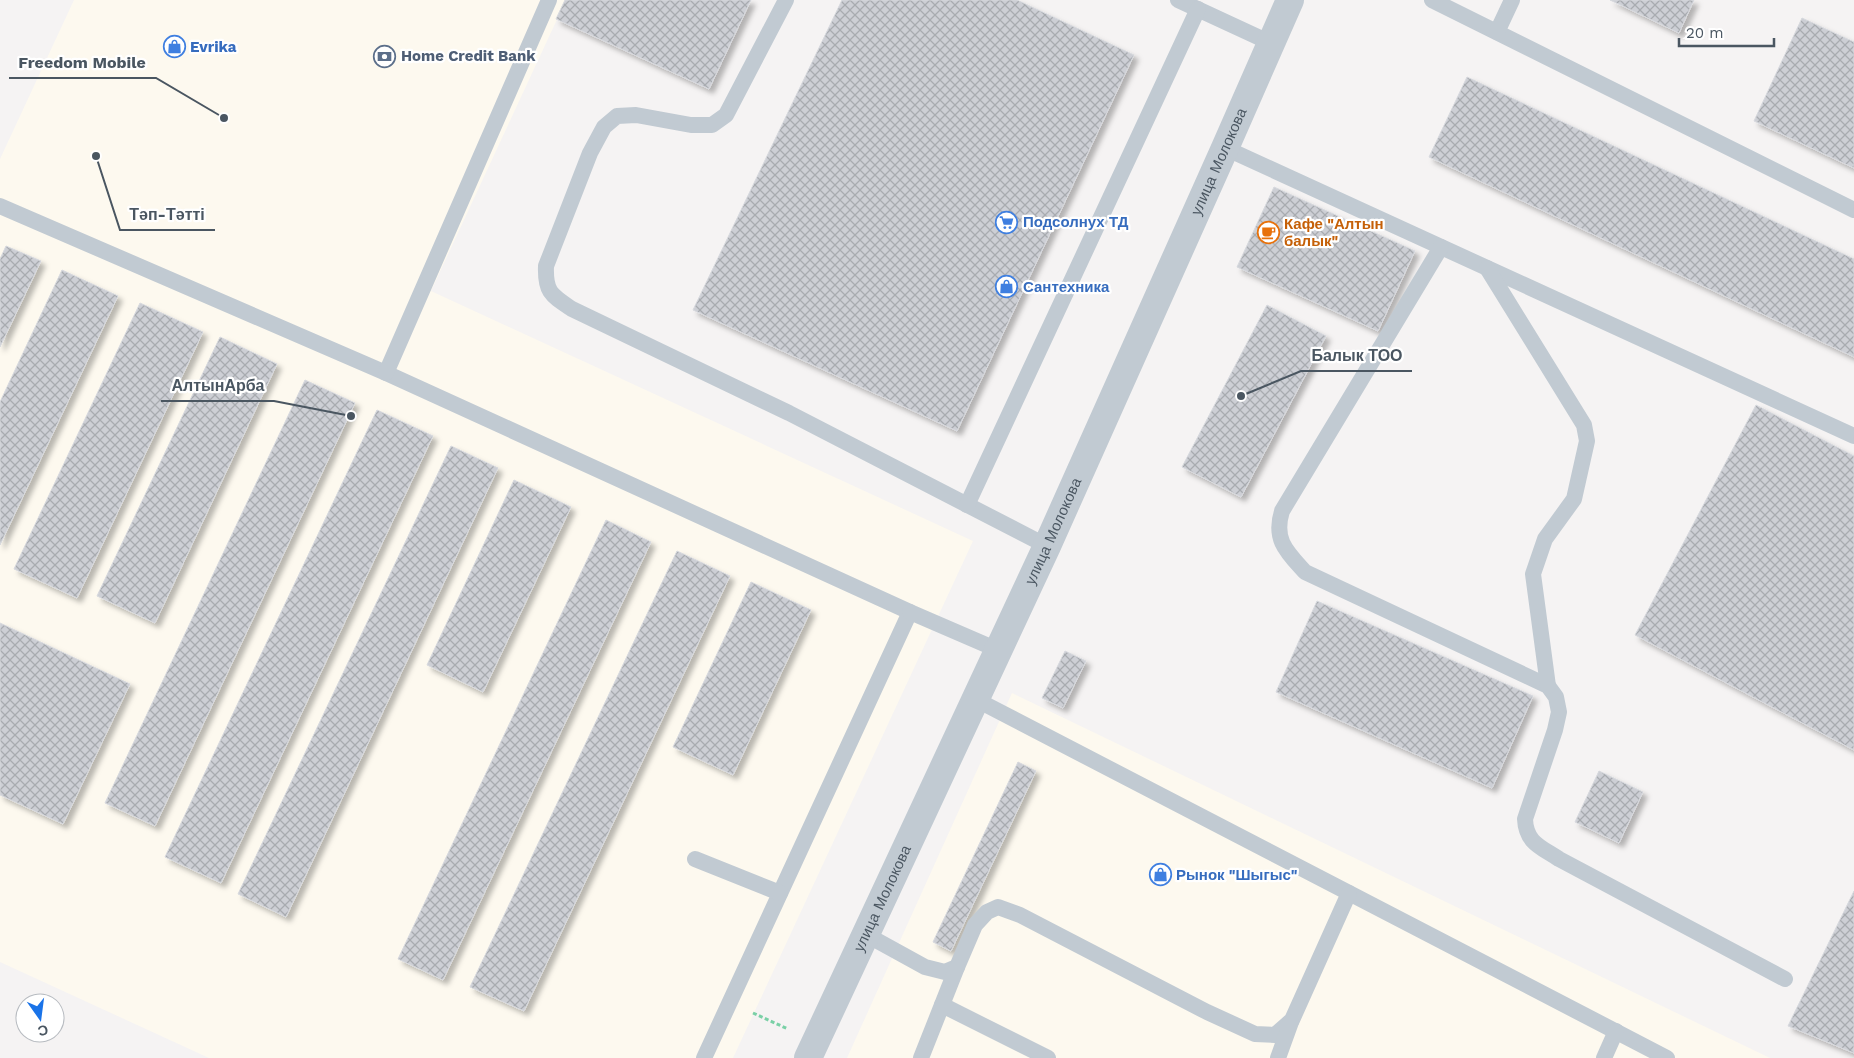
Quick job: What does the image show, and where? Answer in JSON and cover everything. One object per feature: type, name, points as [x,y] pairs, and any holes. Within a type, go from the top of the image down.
[{"type":"street","name":"улица Молокова","points":[[812,1050],[1046,546],[1290,0]]},
{"type":"lane","points":[[386,373],[549,0]]},
{"type":"lane","points":[[786,0],[726,115],[712,125],[691,125],[636,115],[618,116],[604,127],[590,153],[546,266],[546,283],[555,298],[572,309],[789,413],[1046,546]]},
{"type":"lane","points":[[1178,0],[1271,43]]},
{"type":"lane","points":[[1432,0],[1854,210]]},
{"type":"lane","points":[[1497,32],[1512,0]]},
{"type":"lane","points":[[967,505],[1198,9]]},
{"type":"lane","points":[[1225,148],[1854,436]]},
{"type":"lane","points":[[0,206],[386,373],[910,612],[998,650]]},
{"type":"lane","points":[[1441,247],[1282,511],[1278,524],[1280,538],[1288,553],[1305,572],[1548,686]]},
{"type":"lane","points":[[1487,268],[1584,426],[1587,441],[1574,499],[1545,539],[1533,574],[1548,686],[1556,697],[1559,712],[1555,730],[1524,819],[1525,830],[1532,841],[1559,859],[1785,979]]},
{"type":"lane","points":[[704,1058],[910,612]]},
{"type":"lane","points":[[975,699],[1667,1058]]},
{"type":"lane","points":[[695,859],[780,893]]},
{"type":"lane","points":[[1278,1058],[1292,1020],[1348,893]]},
{"type":"lane","points":[[921,1058],[975,925],[986,912],[998,907],[1020,915],[1207,1012],[1255,1034],[1275,1035],[1292,1020]]},
{"type":"lane","points":[[865,934],[925,967],[945,972],[957,966]]},
{"type":"lane","points":[[942,1005],[1048,1058]]},
{"type":"lane","points":[[1604,1058],[1616,1032]]},
{"type":"path","points":[[730,1002],[812,1050]]},
{"type":"shaded area","points":[[74,0],[566,0],[431,291],[973,541],[733,1058],[209,1058],[0,962],[0,159]]},
{"type":"shaded area","name":"Рынок \"Шыгыс\"","points":[[1012,693],[1770,1058],[847,1058]]},
{"type":"building","points":[[565,0],[751,0],[709,89],[556,19]]},
{"type":"building","points":[[842,0],[1017,0],[1134,55],[957,431],[693,310]]},
{"type":"building","points":[[1610,0],[1694,0],[1679,33]]},
{"type":"building","points":[[1802,18],[1854,42],[1854,168],[1754,121]]},
{"type":"building","points":[[1467,77],[1854,259],[1854,357],[1429,157]]},
{"type":"building","points":[[1274,187],[1415,251],[1378,331],[1237,267]]},
{"type":"building","points":[[6,246],[41,261],[0,347],[0,259]]},
{"type":"building","points":[[62,270],[118,296],[0,545],[0,402]]},
{"type":"building","points":[[140,303],[203,332],[77,598],[14,569]]},
{"type":"building","points":[[1267,305],[1326,336],[1241,497],[1182,467]]},
{"type":"building","points":[[220,337],[277,364],[155,623],[97,596]]},
{"type":"building","points":[[305,380],[355,403],[155,826],[105,803]]},
{"type":"building","points":[[1756,405],[1854,456],[1854,750],[1635,635]]},
{"type":"building","points":[[377,410],[433,436],[221,883],[165,857]]},
{"type":"building","points":[[451,446],[498,468],[286,917],[238,894]]},
{"type":"building","points":[[514,480],[571,507],[483,692],[427,665]]},
{"type":"building","points":[[606,520],[651,542],[443,980],[398,959]]},
{"type":"building","points":[[677,551],[730,576],[524,1011],[470,987]]},
{"type":"building","points":[[751,582],[811,610],[733,775],[673,747]]},
{"type":"building","points":[[1317,601],[1533,696],[1492,788],[1276,692]]},
{"type":"building","points":[[0,623],[130,684],[63,824],[0,795]]},
{"type":"building","points":[[1065,651],[1086,661],[1063,708],[1042,698]]},
{"type":"building","points":[[1018,762],[1036,771],[951,951],[933,942]]},
{"type":"building","points":[[1599,771],[1643,792],[1619,843],[1575,822]]},
{"type":"building","points":[[1854,891],[1854,1053],[1788,1026]]},
{"type":"place","name":"Evrika","points":[[174,47]]},
{"type":"place","name":"Home Credit Bank","points":[[385,56]]},
{"type":"place","name":"Freedom Mobile","points":[[224,118]]},
{"type":"place","name":"Тәп-Тәтті","points":[[96,156]]},
{"type":"place","name":"Подсолнух ТД","points":[[1007,222]]},
{"type":"place","name":"Кафе \"Алтын балык\"","points":[[1268,233]]},
{"type":"place","name":"Сантехника","points":[[1007,287]]},
{"type":"place","name":"Балык ТОО","points":[[1241,396]]},
{"type":"place","name":"АлтынАрба","points":[[351,416]]},
{"type":"place","name":"Рынок \"Шыгыс\"","points":[[1160,875]]}]
